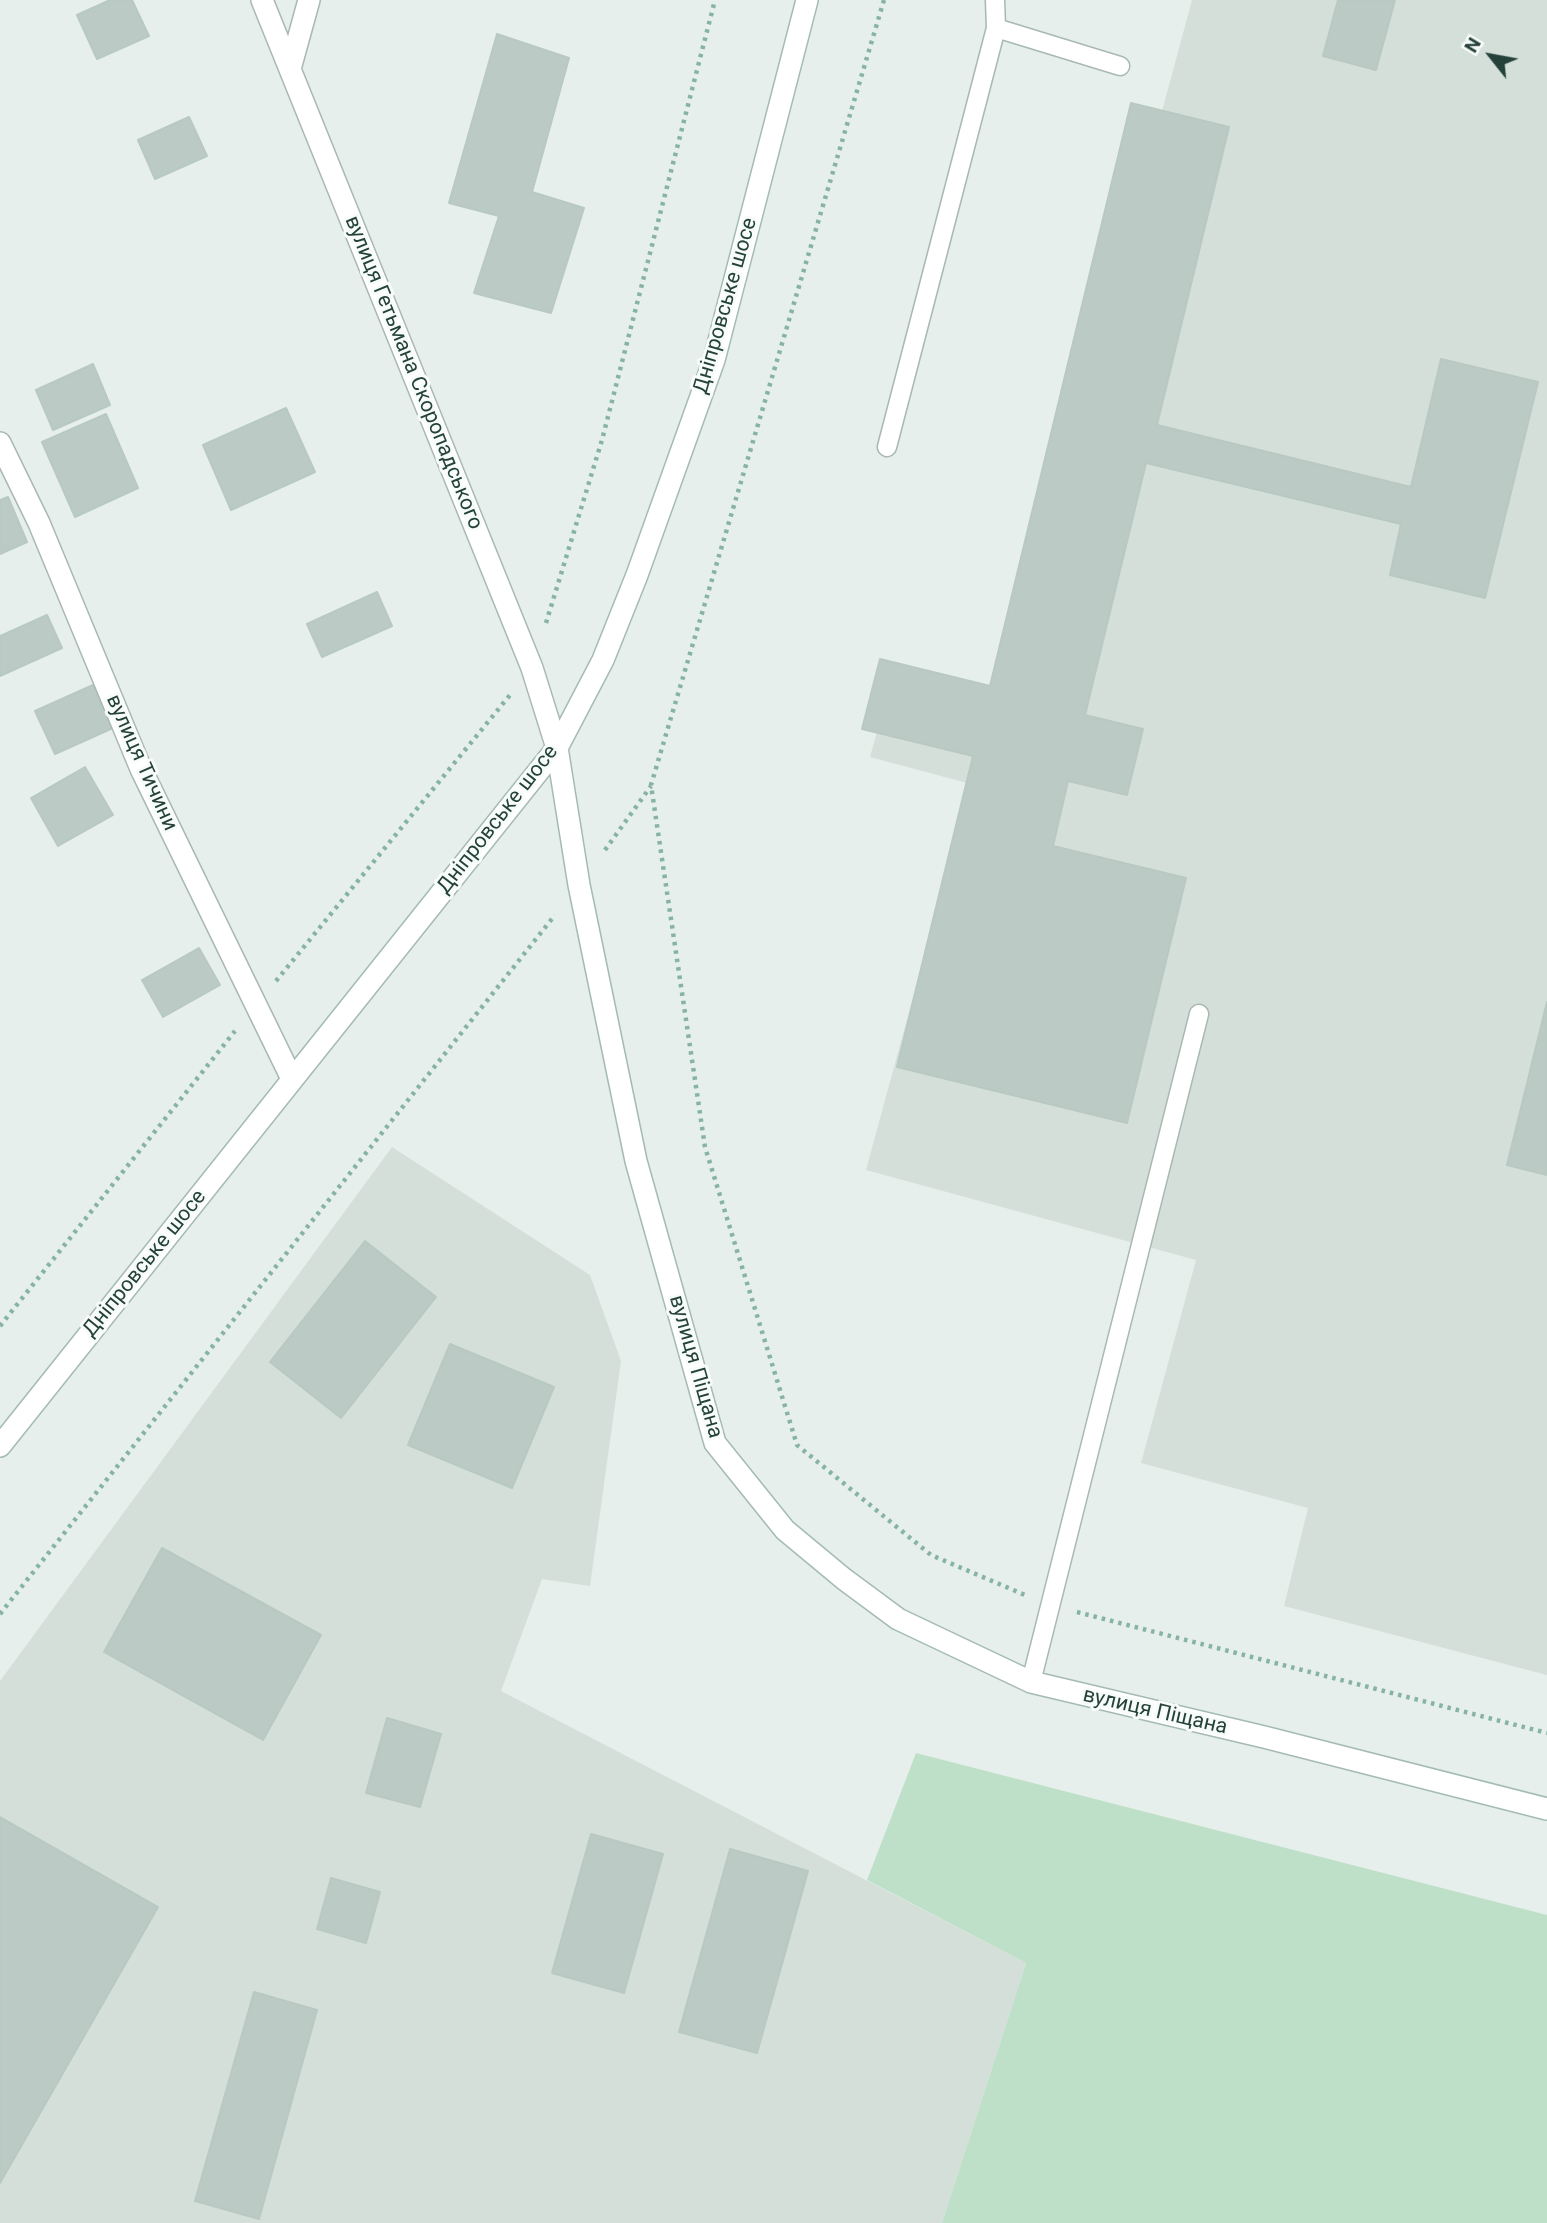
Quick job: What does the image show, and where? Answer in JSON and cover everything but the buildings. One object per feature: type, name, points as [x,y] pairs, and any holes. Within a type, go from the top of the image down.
[{"type":"street","name":"вулиця Гетьмана Скоропадського","points":[[262,0],[532,668],[556,748]]},
{"type":"street","points":[[290,69],[309,0]]},
{"type":"street","name":"Дніпровське шосе","points":[[0,1446],[556,748],[603,660],[714,360],[807,0]]},
{"type":"street","name":"вулиця Тичини","points":[[0,443],[39,523],[141,769],[292,1079]]},
{"type":"street","name":"вулиця Піщана","points":[[556,748],[579,885],[636,1161],[715,1443],[785,1530],[898,1619],[1031,1682],[1264,1737],[1547,1809]]},
{"type":"lane","points":[[887,447],[996,28],[995,0]]},
{"type":"lane","points":[[996,28],[1120,66]]},
{"type":"lane","points":[[1031,1682],[1199,1014]]},
{"type":"path","points":[[0,1326],[256,1005],[532,668],[602,440],[715,0]]},
{"type":"path","points":[[0,1614],[579,885],[651,785],[884,0]]},
{"type":"path","points":[[651,785],[705,1147],[797,1445],[931,1555],[1052,1606],[1547,1733]]},
{"type":"shaded area","points":[[1192,0],[1547,0],[1547,1675],[1284,1606],[1308,1508],[1141,1463],[1196,1260],[866,1170],[971,784],[870,757],[894,671],[1003,701]]},
{"type":"shaded area","points":[[392,1147],[590,1275],[621,1361],[590,1586],[542,1579],[501,1691],[1026,1963],[942,2223],[0,2223],[0,1681]]},
{"type":"green space","points":[[916,1753],[1547,1915],[1547,2223],[942,2223],[1026,1963],[867,1880]]}]
